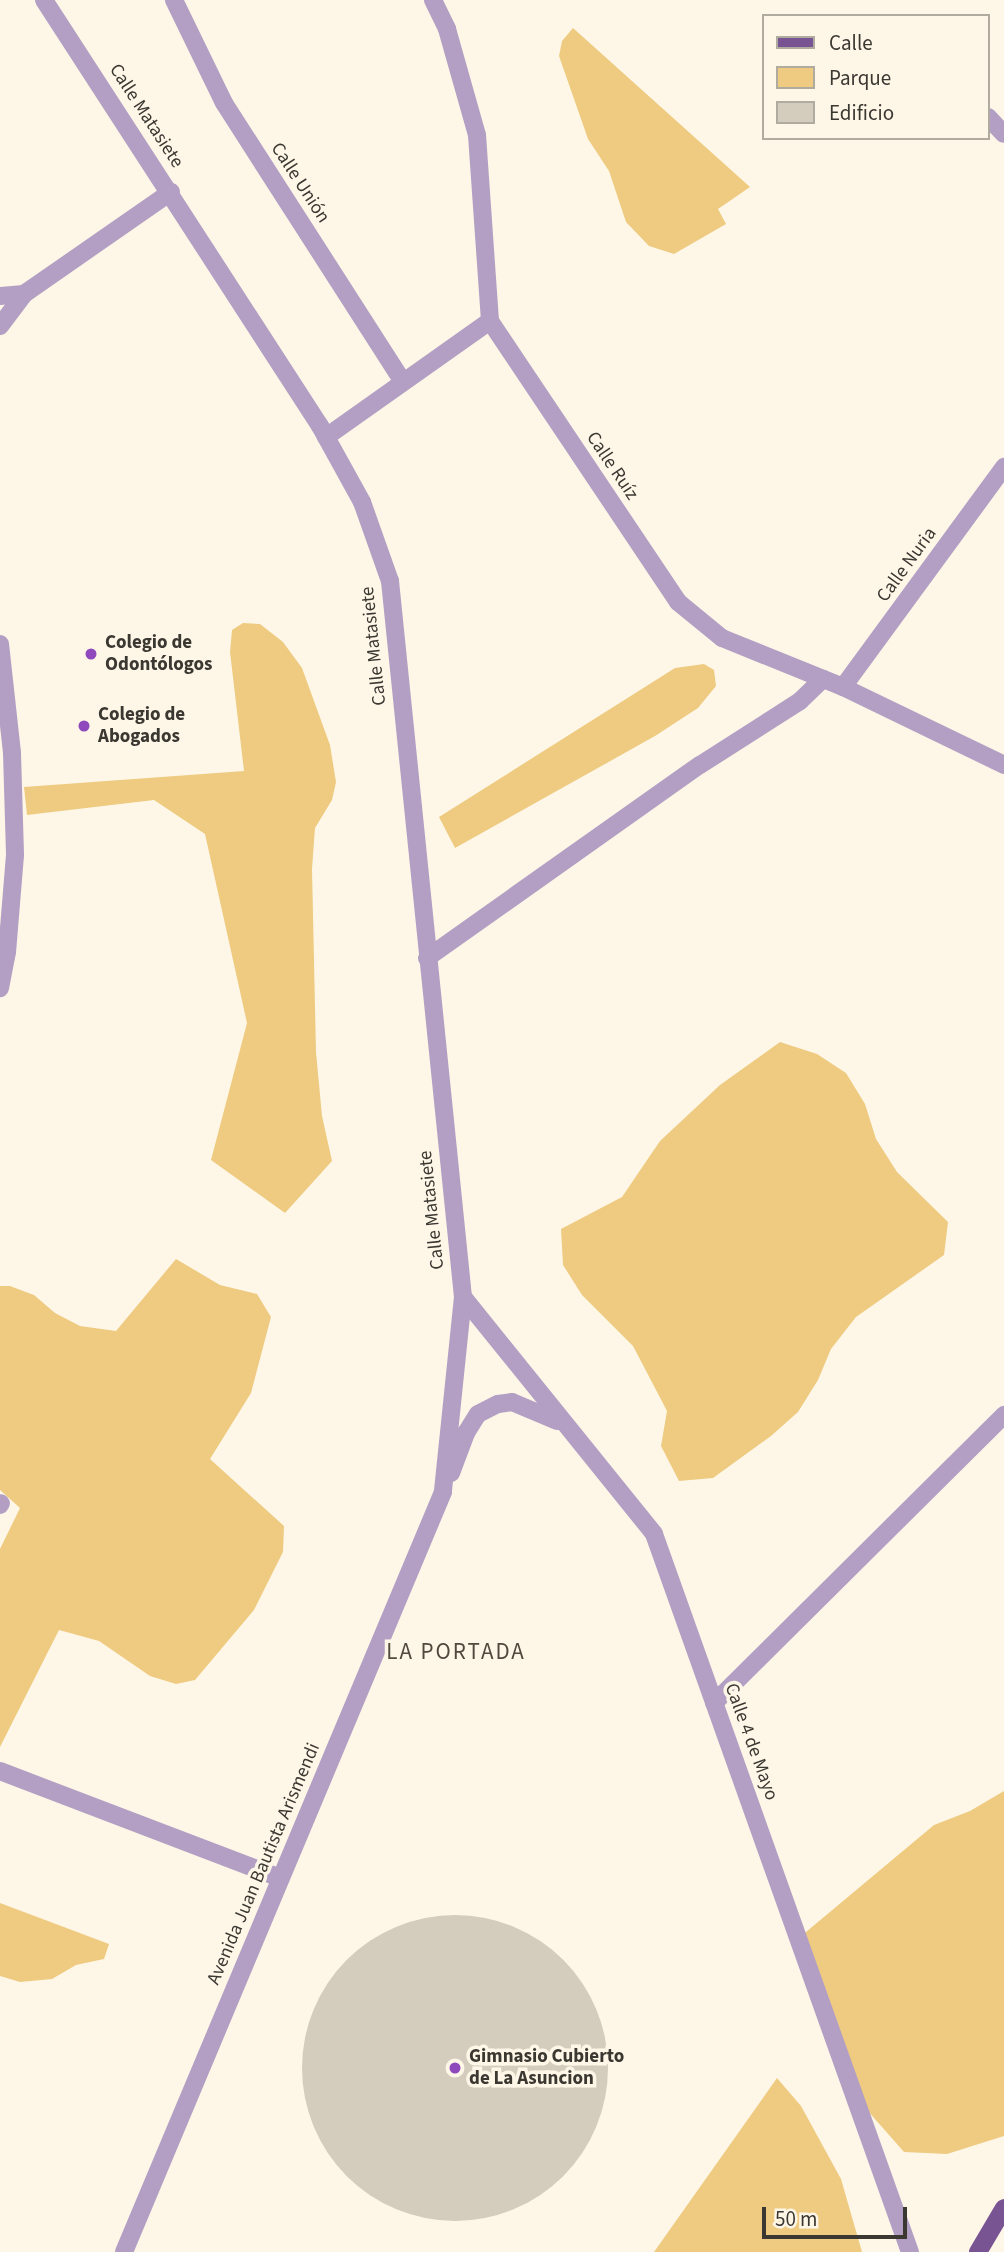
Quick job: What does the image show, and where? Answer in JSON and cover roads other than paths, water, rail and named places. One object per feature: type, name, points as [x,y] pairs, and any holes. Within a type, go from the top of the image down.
[{"type":"main road","points":[[978,2252],[1004,2207]]},
{"type":"street","name":"Calle Matasiete","points":[[44,0],[171,192],[326,436],[362,502],[390,581],[426,958],[463,1297]]},
{"type":"street","name":"Calle Unión","points":[[174,0],[224,103],[403,382]]},
{"type":"street","name":"Calle Ruíz","points":[[433,0],[447,29],[477,135],[490,321],[678,602],[722,638],[843,687],[1004,765]]},
{"type":"street","points":[[990,119],[1004,134]]},
{"type":"street","points":[[0,326],[24,294],[171,192]]},
{"type":"street","points":[[0,296],[24,294]]},
{"type":"street","points":[[326,436],[490,321]]},
{"type":"street","name":"Calle Nuria","points":[[843,687],[1004,467]]},
{"type":"street","points":[[0,644],[12,753],[15,855],[7,952],[0,988]]},
{"type":"street","points":[[426,958],[700,765],[800,701],[823,679]]},
{"type":"street","name":"Calle 4 de Mayo","points":[[463,1297],[654,1534],[910,2252]]},
{"type":"street","name":"Avenida Juan Bautista Arismendi","points":[[443,1492],[463,1297]]},
{"type":"street","name":"Avenida Juan Bautista Arismendi","points":[[125,2252],[466,1433],[478,1414],[498,1404],[512,1402],[537,1410],[566,1426]]},
{"type":"street","points":[[715,1703],[1004,1415]]},
{"type":"street","points":[[0,1771],[280,1878]]},
{"type":"place","name":"Colegio de Odontólogos","points":[[91,654]]},
{"type":"place","name":"Colegio de Abogados","points":[[84,726]]},
{"type":"place","name":"Gimnasio Cubierto de La Asuncion","points":[[455,2068]]},
{"type":"district","name":"LA PORTADA","points":[[456,1652]]}]
